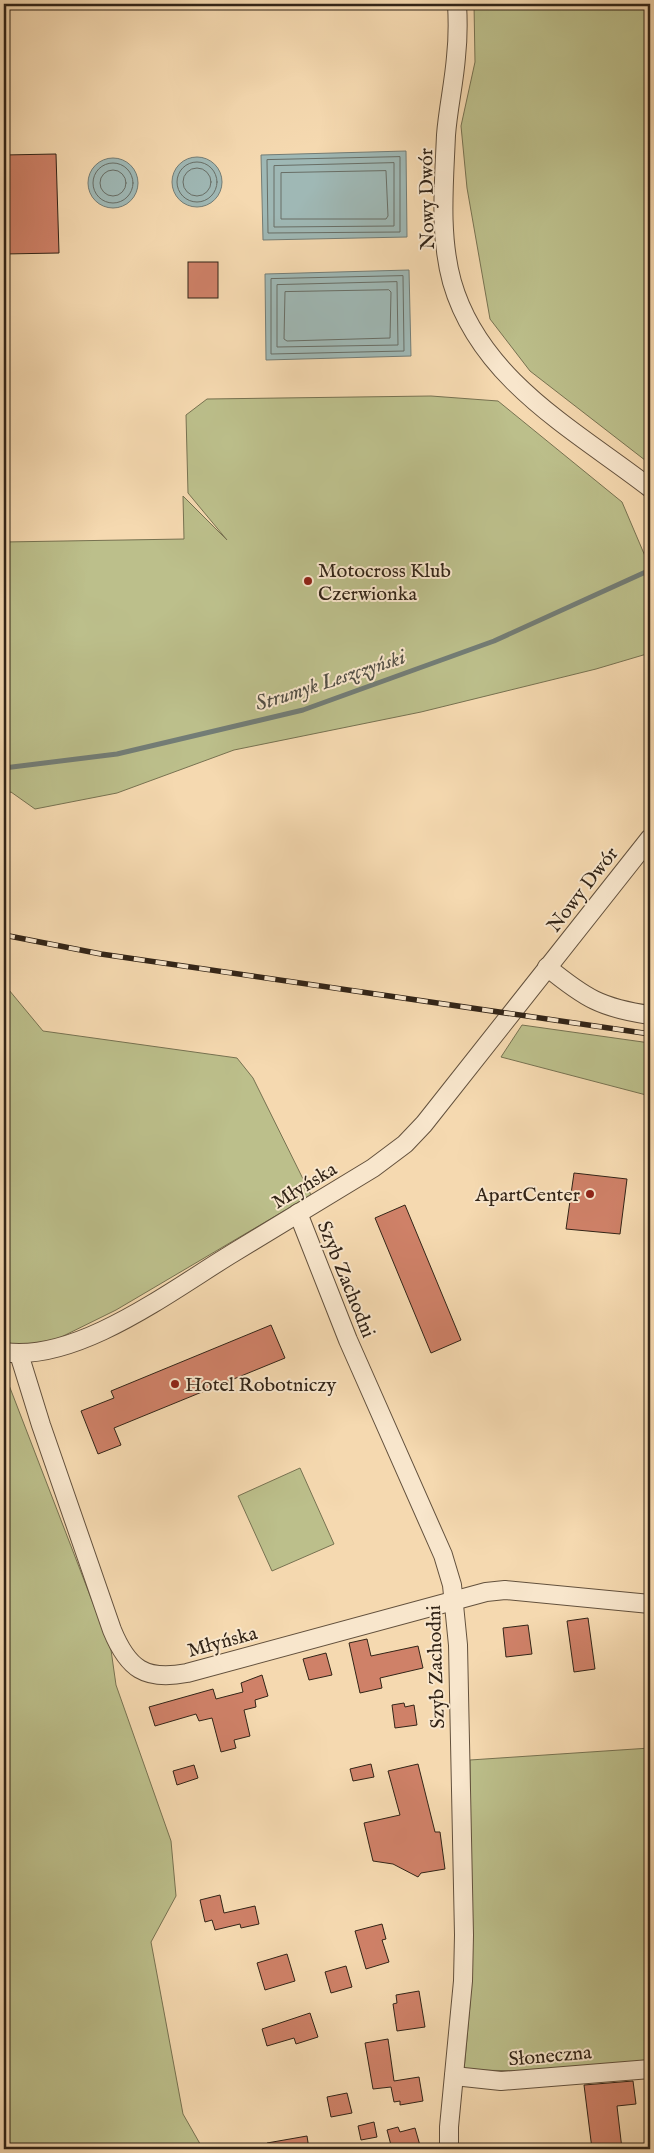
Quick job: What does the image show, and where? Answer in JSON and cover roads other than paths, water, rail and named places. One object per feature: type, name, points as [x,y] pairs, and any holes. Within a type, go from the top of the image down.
[{"type":"street","name":"Nowy Dwór","points":[[457,4],[458,41],[446,132],[444,204],[447,253],[452,282],[461,306],[489,354],[517,386],[650,488]]},
{"type":"street","name":"Nowy Dwór","points":[[548,967],[650,838]]},
{"type":"street","points":[[548,967],[572,987],[596,1002],[619,1010],[650,1015]]},
{"type":"street","name":"Młyńska","points":[[548,967],[429,1118],[405,1144],[373,1168],[145,1307],[98,1333],[56,1348],[12,1353],[41,1426],[112,1630],[122,1653],[131,1664],[142,1671],[166,1676],[200,1670],[454,1599],[486,1592],[505,1590],[650,1604]]},
{"type":"street","name":"Szyb Zachodni","points":[[298,1214],[348,1340],[443,1555],[454,1599],[458,1646],[464,1935],[463,1981],[449,2127],[449,2149]]},
{"type":"street","name":"Słoneczna","points":[[454,2076],[501,2081],[650,2069]]},
{"type":"water","points":[[406,151],[407,237],[263,240],[261,155]]},
{"type":"water","points":[[192,157],[202,157],[215,164],[222,177],[222,187],[215,200],[202,207],[192,207],[183,203],[176,196],[172,187],[172,177],[176,168],[183,161]]},
{"type":"water","points":[[113,158],[131,165],[138,183],[131,201],[113,208],[95,201],[88,183],[95,165]]},
{"type":"water","points":[[409,270],[411,356],[266,360],[265,274]]},
{"type":"waterway","name":"Strumyk Leszczyński","points":[[4,768],[117,754],[303,710],[494,641],[650,570]]},
{"type":"railway","points":[[4,935],[101,954],[650,1034]]},
{"type":"place","name":"Motocross Klub Czerwionka","points":[[308,581]]},
{"type":"place","name":"ApartCenter","points":[[590,1194]]},
{"type":"place","name":"Hotel Robotniczy","points":[[175,1384]]}]
